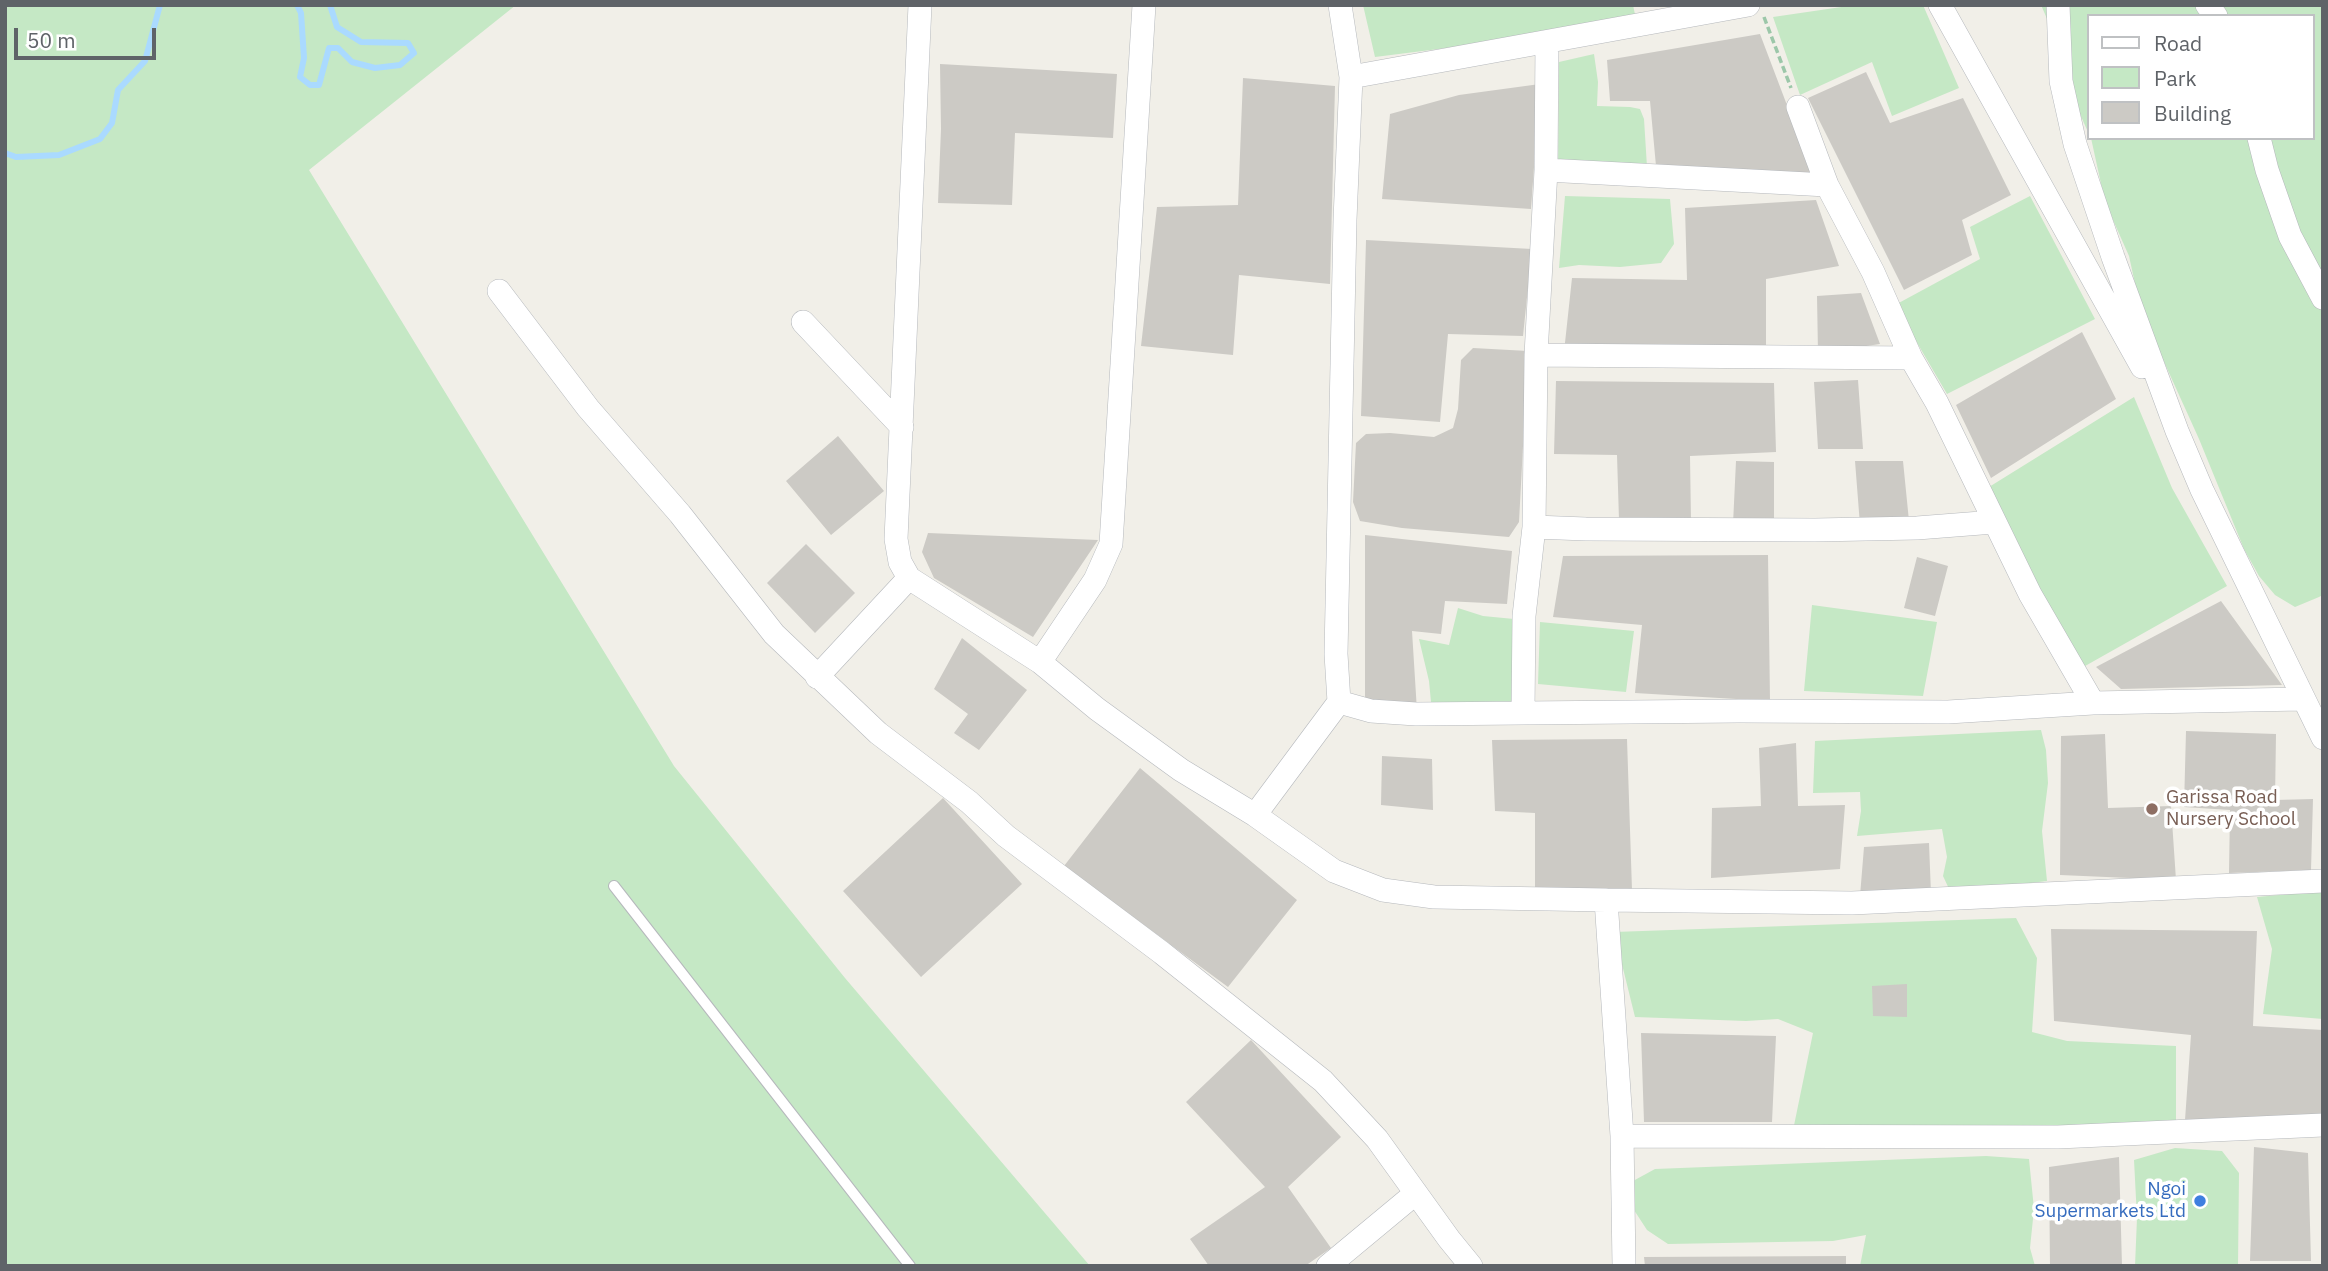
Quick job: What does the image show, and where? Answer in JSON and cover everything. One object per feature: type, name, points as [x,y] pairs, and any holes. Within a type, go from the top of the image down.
[{"type":"street","points":[[920,5],[895,538],[900,562],[909,578],[1040,662],[1097,709],[1181,770],[1255,815],[1335,871],[1383,890],[1434,897],[1852,903],[2323,881]]},
{"type":"street","points":[[1040,662],[1095,580],[1111,544],[1144,5]]},
{"type":"street","points":[[1255,815],[1339,702],[1336,654],[1345,220],[1351,77],[1340,5]]},
{"type":"street","points":[[1351,77],[1748,5]]},
{"type":"street","points":[[1940,5],[2178,431]]},
{"type":"street","points":[[2058,5],[2061,81],[2075,144],[2113,257],[2202,490],[2323,738]]},
{"type":"street","points":[[1522,712],[1524,615],[1534,527],[1537,302],[1546,170],[1547,42]]},
{"type":"street","points":[[1798,107],[1827,186],[1873,272],[1911,358],[1943,415],[1994,522],[2058,645],[2093,703]]},
{"type":"street","points":[[2260,140],[2290,236],[2323,298]]},
{"type":"street","points":[[1546,170],[1827,186]]},
{"type":"street","points":[[499,292],[588,408],[680,513],[774,634],[877,733],[969,802],[1006,836],[1162,953],[1323,1082],[1377,1139],[1471,1266]]},
{"type":"street","points":[[803,321],[902,427]]},
{"type":"street","points":[[1536,355],[1911,358]]},
{"type":"street","points":[[1534,527],[1815,530],[1917,528],[1994,522]]},
{"type":"street","points":[[817,677],[909,578]]},
{"type":"street","points":[[1339,702],[1371,711],[1416,714],[1948,712],[2093,703],[2302,699]]},
{"type":"street","points":[[1606,900],[1622,1136],[1624,1266]]},
{"type":"street","points":[[1622,1136],[2058,1137],[2323,1125]]},
{"type":"street","points":[[1328,1266],[1416,1193]]},
{"type":"lane","points":[[614,886],[910,1266]]},
{"type":"path","points":[[1760,5],[1798,107]]},
{"type":"green space","points":[[5,5],[516,5],[309,170],[674,766],[845,978],[1090,1266],[5,1266]]},
{"type":"green space","points":[[1363,5],[1633,5],[1637,24],[1375,57]]},
{"type":"green space","points":[[1855,5],[1923,5],[1959,88],[1892,116],[1872,62],[1800,95],[1773,17]]},
{"type":"green space","points":[[2041,5],[2323,5],[2323,595],[2319,597],[2295,607],[2275,595],[2259,576],[2244,549],[2199,439],[2141,311],[2129,256],[2105,202],[2091,140],[2314,140],[2314,14],[2086,14],[2086,128],[2075,103]]},
{"type":"green space","points":[[1594,54],[1598,82],[1597,106],[1640,109],[1644,119],[1647,167],[1558,174],[1559,62]]},
{"type":"green space","points":[[1565,196],[1670,199],[1674,244],[1661,263],[1559,268]]},
{"type":"green space","points":[[2030,196],[2095,319],[1947,394],[1895,305],[1980,259],[1970,227]]},
{"type":"green space","points":[[2134,397],[2172,488],[2227,586],[2078,670],[1989,487]]},
{"type":"green space","points":[[1812,605],[1937,622],[1923,696],[1804,691]]},
{"type":"green space","points":[[1458,608],[1483,616],[1514,619],[1517,714],[1426,725],[1431,702],[1419,639],[1449,645]]},
{"type":"green space","points":[[1540,622],[1634,631],[1626,692],[1538,684]]},
{"type":"green space","points":[[2041,730],[2046,750],[2048,783],[2042,831],[2047,881],[1951,893],[1943,876],[1947,857],[1942,829],[1857,836],[1861,811],[1860,792],[1813,793],[1815,741]]},
{"type":"green space","points":[[2323,891],[2323,1019],[2263,1014],[2272,949],[2257,897]]},
{"type":"green space","points":[[2016,918],[2037,958],[2032,1032],[2067,1041],[2176,1046],[2176,1129],[1791,1140],[1813,1033],[1778,1019],[1746,1021],[1635,1017],[1614,932]]},
{"type":"green space","points":[[2175,1148],[2222,1151],[2239,1173],[2238,1266],[2135,1266],[2137,1218],[2134,1160]]},
{"type":"green space","points":[[1986,1156],[2029,1159],[2034,1209],[2030,1248],[2035,1266],[1860,1266],[1866,1235],[1833,1241],[1668,1244],[1647,1230],[1634,1210],[1633,1181],[1655,1169]]},
{"type":"building","points":[[1760,34],[1815,179],[1656,166],[1650,101],[1610,101],[1607,60]]},
{"type":"building","points":[[940,64],[1117,74],[1113,138],[1015,133],[1012,205],[938,203]]},
{"type":"building","points":[[1866,72],[1890,123],[1963,98],[2011,195],[1962,220],[1972,255],[1904,290],[1808,98]]},
{"type":"building","points":[[1243,78],[1335,86],[1330,284],[1239,275],[1233,355],[1141,346],[1157,207],[1238,205]]},
{"type":"building","points":[[1540,84],[1531,209],[1382,199],[1390,114],[1459,95]]},
{"type":"building","points":[[1816,200],[1839,266],[1766,279],[1766,353],[1564,352],[1572,278],[1687,280],[1685,208]]},
{"type":"building","points":[[1366,240],[1532,249],[1523,336],[1448,334],[1440,422],[1361,416]]},
{"type":"building","points":[[1861,293],[1880,344],[1818,353],[1817,296]]},
{"type":"building","points":[[2082,332],[2116,399],[1991,478],[1956,405]]},
{"type":"building","points":[[1473,348],[1528,351],[1519,522],[1509,537],[1402,528],[1360,521],[1353,502],[1356,443],[1366,434],[1434,437],[1453,428],[1458,409],[1461,360]]},
{"type":"building","points":[[1858,380],[1863,449],[1818,449],[1814,382]]},
{"type":"building","points":[[1556,381],[1774,383],[1776,452],[1690,456],[1691,522],[1619,520],[1617,455],[1554,454]]},
{"type":"building","points":[[838,436],[884,491],[831,535],[786,481]]},
{"type":"building","points":[[1736,461],[1774,462],[1774,525],[1733,524]]},
{"type":"building","points":[[1855,461],[1903,461],[1909,521],[1860,525]]},
{"type":"building","points":[[928,533],[1098,540],[1033,637],[934,578],[922,552]]},
{"type":"building","points":[[1365,535],[1512,551],[1507,604],[1445,601],[1441,634],[1412,631],[1417,711],[1365,704]]},
{"type":"building","points":[[806,544],[855,593],[815,633],[767,583]]},
{"type":"building","points":[[1768,555],[1770,701],[1635,693],[1642,625],[1553,617],[1563,556]]},
{"type":"building","points":[[1917,557],[1948,566],[1935,616],[1904,608]]},
{"type":"building","points":[[2221,601],[2282,685],[2121,689],[2096,667]]},
{"type":"building","points":[[962,638],[1027,690],[979,750],[954,733],[968,714],[934,689]]},
{"type":"building","points":[[2186,731],[2276,734],[2275,800],[2313,799],[2311,870],[2229,873],[2230,810],[2184,807]]},
{"type":"building","points":[[2105,734],[2108,808],[2171,806],[2176,880],[2060,875],[2061,736]]},
{"type":"building","points":[[1627,739],[1632,890],[1535,891],[1535,813],[1495,811],[1492,740]]},
{"type":"building","points":[[1796,743],[1798,806],[1845,805],[1840,869],[1711,878],[1712,808],[1761,806],[1759,748]]},
{"type":"building","points":[[1382,756],[1432,759],[1433,810],[1381,805]]},
{"type":"building","points":[[1140,768],[1297,900],[1228,987],[1064,866]]},
{"type":"building","points":[[943,798],[1022,884],[921,977],[843,891]]},
{"type":"building","points":[[1929,843],[1931,894],[1860,896],[1864,847]]},
{"type":"building","points":[[2051,929],[2257,931],[2253,1026],[2323,1030],[2321,1117],[2185,1120],[2191,1035],[2054,1021]]},
{"type":"building","points":[[1907,984],[1907,1017],[1873,1016],[1872,986]]},
{"type":"building","points":[[1641,1033],[1776,1036],[1772,1122],[1644,1122]]},
{"type":"building","points":[[1251,1040],[1341,1137],[1288,1187],[1331,1248],[1305,1266],[1209,1266],[1190,1239],[1265,1187],[1186,1102]]},
{"type":"building","points":[[2254,1147],[2308,1153],[2311,1261],[2250,1261]]},
{"type":"building","points":[[2119,1157],[2122,1266],[2050,1266],[2049,1167]]},
{"type":"building","points":[[1846,1256],[1846,1266],[1645,1266],[1644,1257]]},
{"type":"waterway","points":[[5,153],[16,157],[59,155],[100,139],[112,123],[118,90],[145,61],[160,5]]},
{"type":"waterway","points":[[297,5],[301,13],[304,58],[300,77],[310,85],[319,85],[329,48],[338,48],[352,62],[375,68],[400,65],[414,53],[408,43],[361,42],[337,27],[330,5]]},
{"type":"place","name":"Garissa Road Nursery School","points":[[2152,809]]},
{"type":"place","name":"Ngoi Supermarkets Ltd","points":[[2200,1201]]}]
